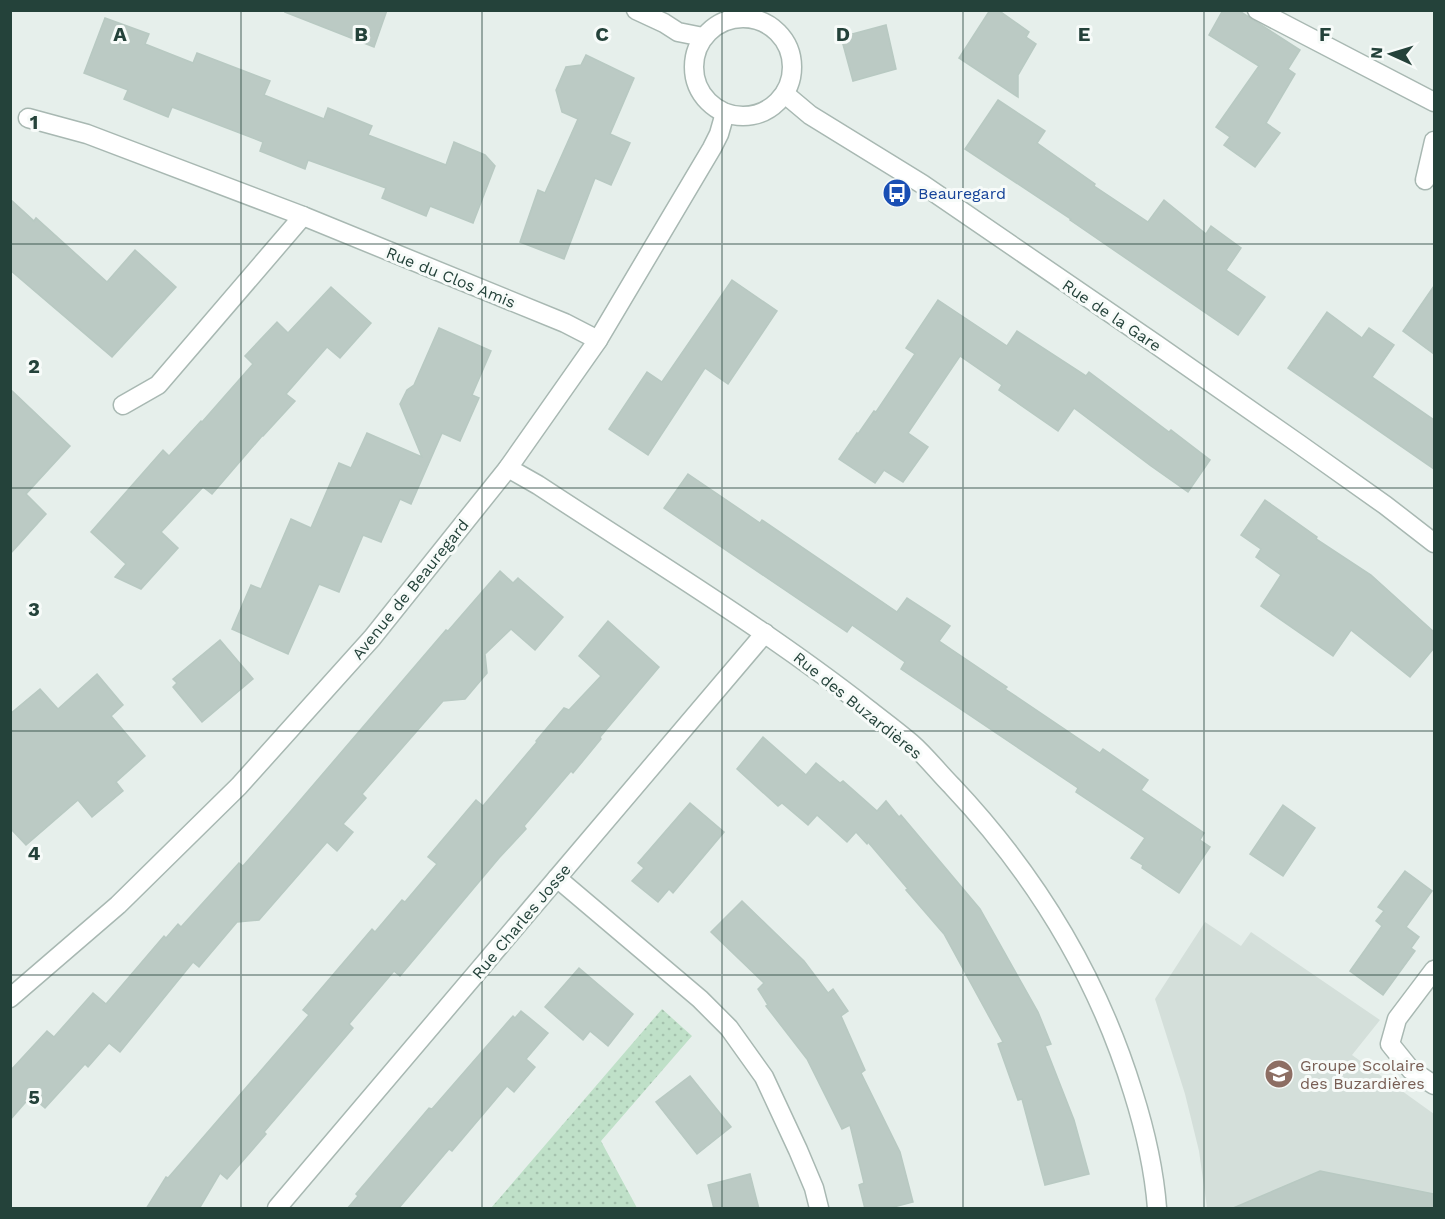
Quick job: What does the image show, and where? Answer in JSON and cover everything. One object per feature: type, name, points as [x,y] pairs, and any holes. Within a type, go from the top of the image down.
[{"type":"street","points":[[636,10],[678,32],[704,37]]},
{"type":"street","points":[[1257,10],[1434,102]]},
{"type":"street","points":[[766,16],[788,45],[793,62],[792,79],[785,94],[774,107],[758,114],[741,117],[725,113],[712,105],[702,94],[695,80],[696,50],[704,37],[716,25],[731,18],[766,16]]},
{"type":"street","name":"Rue de la Gare","points":[[785,94],[810,115],[921,184],[1157,345],[1385,505],[1434,543]]},
{"type":"street","name":"Avenue de Beauregard","points":[[10,998],[118,905],[239,786],[372,638],[508,468],[598,339],[712,148],[725,113]]},
{"type":"street","name":"Rue du Clos Amis","points":[[28,118],[87,134],[303,216],[565,323],[598,339]]},
{"type":"street","points":[[1425,180],[1434,141]]},
{"type":"street","points":[[123,405],[158,385],[303,216]]},
{"type":"street","name":"Rue des Buzardières","points":[[508,468],[538,485],[765,633],[826,676],[912,744],[979,815],[1041,896],[1096,994],[1122,1055],[1140,1116],[1155,1183],[1157,1209]]},
{"type":"street","name":"Rue Charles Josse","points":[[277,1209],[765,633]]},
{"type":"street","points":[[557,878],[700,999],[729,1029],[764,1077],[814,1188],[819,1209]]},
{"type":"street","points":[[1434,970],[1397,1019],[1390,1044],[1411,1070],[1434,1085]]},
{"type":"shaded area","name":"Groupe Scolaire des Buzardières","points":[[1205,922],[1241,946],[1251,932],[1380,1020],[1352,1055],[1434,1114],[1434,1208],[1207,1208],[1199,1151],[1185,1094],[1155,999]]},
{"type":"green space","points":[[662,1009],[692,1036],[601,1141],[637,1208],[491,1208]]},
{"type":"building","points":[[286,10],[387,10],[374,47],[285,12]]},
{"type":"building","points":[[990,10],[998,10],[1029,32],[1026,37],[1036,44],[1018,75],[1018,97],[959,58]]},
{"type":"building","points":[[1223,10],[1238,10],[1300,50],[1288,69],[1295,74],[1266,123],[1280,133],[1255,167],[1224,145],[1230,137],[1216,127],[1259,66],[1209,35]]},
{"type":"building","points":[[105,18],[149,34],[145,44],[193,63],[197,53],[270,81],[264,95],[324,119],[328,108],[372,126],[368,135],[446,165],[454,142],[485,155],[495,166],[473,223],[430,206],[426,216],[382,198],[386,188],[308,160],[305,169],[260,151],[263,142],[172,107],[168,117],[124,99],[128,90],[84,73]]},
{"type":"building","points":[[886,25],[896,69],[853,81],[841,37]]},
{"type":"building","points":[[586,55],[634,78],[610,134],[630,143],[611,185],[595,178],[564,259],[520,242],[538,190],[545,193],[578,119],[562,112],[556,90],[566,67],[581,65]]},
{"type":"building","points":[[998,100],[1045,131],[1037,143],[1095,184],[1094,186],[1148,222],[1164,200],[1206,234],[1211,226],[1241,248],[1226,270],[1265,297],[1238,335],[1071,219],[965,149]]},
{"type":"building","points":[[10,199],[34,221],[36,218],[107,282],[135,250],[176,287],[112,357],[10,270]]},
{"type":"building","points":[[732,280],[777,311],[728,384],[705,368],[648,455],[609,429],[647,372],[662,382]]},
{"type":"building","points":[[1434,286],[1434,354],[1403,331]]},
{"type":"building","points":[[331,287],[371,323],[340,358],[327,347],[286,394],[295,401],[212,494],[203,487],[161,532],[178,548],[141,589],[115,577],[126,564],[91,532],[163,450],[169,456],[202,422],[253,364],[245,356],[277,322],[288,333]]},
{"type":"building","points":[[938,300],[1007,346],[1017,331],[1086,376],[1089,372],[1210,460],[1188,492],[1074,408],[1058,431],[999,390],[1002,385],[960,356],[908,433],[928,447],[903,482],[884,470],[875,483],[839,459],[874,411],[876,412],[915,354],[906,348]]},
{"type":"building","points":[[1327,312],[1362,338],[1369,328],[1394,345],[1372,377],[1434,420],[1434,469],[1288,368]]},
{"type":"building","points":[[439,328],[491,351],[472,395],[479,398],[460,441],[442,433],[411,504],[400,499],[381,542],[363,535],[339,592],[319,584],[288,654],[232,629],[251,585],[261,589],[291,519],[311,528],[339,463],[351,468],[367,433],[422,457],[400,404],[407,390],[414,385]]},
{"type":"building","points":[[10,389],[70,446],[26,494],[46,514],[10,554]]},
{"type":"building","points":[[688,474],[760,523],[762,520],[897,612],[907,598],[950,626],[939,641],[1100,753],[1103,749],[1148,780],[1141,790],[1204,833],[1200,840],[1210,847],[1179,893],[1131,858],[1145,838],[1076,792],[1078,788],[901,669],[905,662],[852,625],[847,632],[664,508]]},
{"type":"building","points":[[1265,500],[1317,537],[1316,539],[1371,575],[1434,632],[1434,648],[1410,677],[1351,630],[1333,656],[1261,606],[1281,575],[1256,557],[1261,549],[1241,535]]},
{"type":"building","points":[[500,571],[513,583],[518,578],[563,617],[535,650],[511,629],[485,654],[487,673],[465,699],[443,701],[362,794],[366,798],[343,824],[353,832],[337,851],[327,842],[259,920],[237,922],[199,967],[193,962],[120,1052],[109,1043],[88,1067],[85,1064],[45,1108],[31,1096],[10,1120],[10,1071],[47,1031],[54,1037],[93,993],[106,1004],[164,936],[166,938],[178,924],[181,927],[239,863],[243,866],[446,630],[448,631]]},
{"type":"building","points":[[608,621],[659,667],[573,773],[571,771],[524,826],[526,829],[400,976],[394,971],[349,1024],[353,1028],[227,1179],[220,1173],[199,1209],[146,1209],[166,1177],[168,1178],[309,1015],[303,1010],[372,929],[375,932],[402,900],[405,902],[437,864],[428,857],[476,800],[483,806],[564,708],[569,710],[601,676],[579,656]]},
{"type":"building","points":[[220,640],[253,679],[202,722],[173,687],[177,683],[173,679]]},
{"type":"building","points":[[97,674],[123,705],[111,716],[145,756],[116,782],[123,791],[92,817],[78,800],[26,845],[10,828],[10,714],[40,689],[58,709]]},
{"type":"building","points":[[763,737],[806,775],[816,763],[840,783],[843,781],[877,811],[886,801],[899,817],[901,815],[980,909],[1038,1012],[1051,1044],[1045,1046],[1074,1120],[1089,1174],[1045,1185],[1022,1099],[1018,1100],[998,1044],[1003,1042],[944,934],[868,842],[867,844],[856,832],[847,842],[817,815],[808,825],[782,803],[778,806],[737,769]]},
{"type":"building","points":[[690,803],[724,832],[673,893],[669,889],[658,902],[632,881],[644,868],[638,863]]},
{"type":"building","points":[[1283,805],[1315,828],[1283,876],[1250,854]]},
{"type":"building","points":[[1405,871],[1432,891],[1406,927],[1419,937],[1411,948],[1415,951],[1383,995],[1350,971],[1382,926],[1376,921],[1384,911],[1378,907]]},
{"type":"building","points":[[742,901],[804,961],[828,993],[833,989],[848,1011],[841,1016],[865,1070],[861,1073],[900,1152],[913,1202],[886,1209],[865,1209],[859,1185],[864,1183],[850,1125],[842,1129],[807,1059],[766,1006],[768,1005],[758,989],[764,983],[711,932]]},
{"type":"building","points":[[579,968],[633,1014],[608,1046],[590,1031],[583,1040],[545,1007]]},
{"type":"building","points":[[521,1011],[548,1033],[526,1059],[535,1067],[514,1092],[507,1086],[452,1151],[449,1149],[398,1209],[347,1209],[358,1196],[356,1194],[429,1108],[432,1109],[513,1016],[515,1018]]},
{"type":"building","points":[[690,1076],[731,1127],[697,1154],[656,1102]]},
{"type":"building","points":[[1320,1171],[1434,1194],[1434,1209],[1231,1209]]},
{"type":"building","points":[[750,1174],[759,1209],[714,1209],[708,1185]]},
{"type":"place","name":"Beauregard","points":[[897,193]]},
{"type":"place","name":"Groupe Scolaire des Buzardières","points":[[1279,1074]]}]
